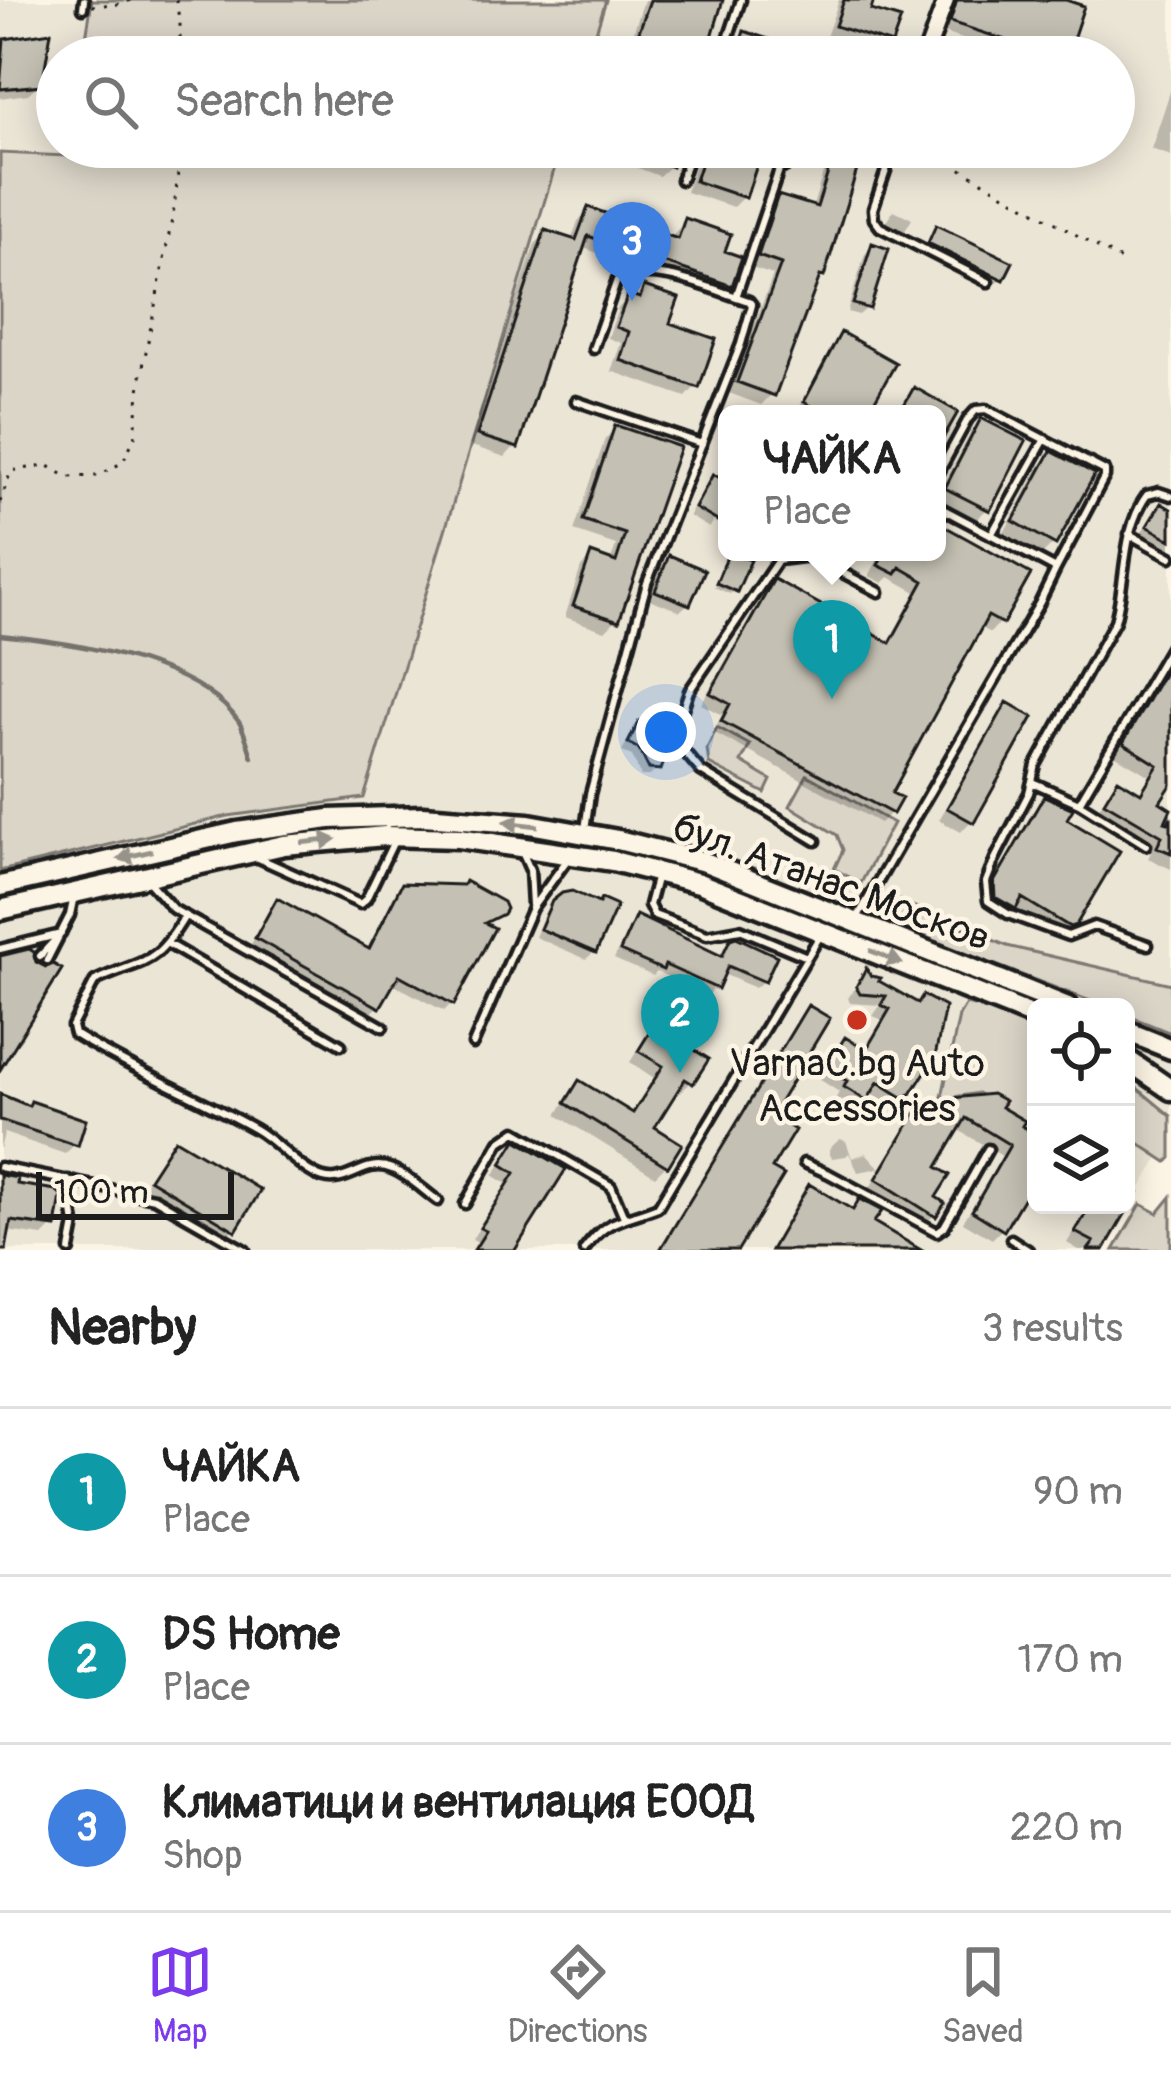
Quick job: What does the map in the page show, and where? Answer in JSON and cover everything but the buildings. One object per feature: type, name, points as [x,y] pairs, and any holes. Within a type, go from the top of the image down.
[{"type":"main road","name":"бул. Атанас Москов","points":[[0,886],[237,832],[329,819],[458,817],[529,824],[705,862],[1045,998]]},
{"type":"main road","name":"бул. Атанас Москов","points":[[0,910],[246,852],[321,841],[440,836],[572,854],[699,884],[1027,1013]]},
{"type":"main road","points":[[831,935],[838,920],[854,922]]},
{"type":"main road","points":[[1135,1035],[1171,1049]]},
{"type":"main road","points":[[1135,1065],[1171,1090]]},
{"type":"street","points":[[933,36],[946,0]]},
{"type":"lane","points":[[729,36],[740,0]]},
{"type":"lane","points":[[681,180],[685,168]]},
{"type":"lane","points":[[736,297],[783,168]]},
{"type":"lane","points":[[887,168],[873,209],[880,227],[988,282]]},
{"type":"lane","points":[[585,834],[590,794],[647,583],[752,305],[658,274],[619,277],[593,349]]},
{"type":"lane","points":[[576,401],[702,444]]},
{"type":"lane","points":[[854,922],[1040,602],[1106,476],[1106,471],[986,409],[968,418],[946,459]]},
{"type":"lane","points":[[992,535],[1045,439]]},
{"type":"lane","points":[[1148,945],[1094,926],[1068,936],[1008,914],[988,901],[986,882],[1029,793],[1036,765],[1115,621],[1137,508],[1147,495],[1171,496]]},
{"type":"lane","points":[[946,511],[1056,569]]},
{"type":"lane","points":[[1129,534],[1171,557]]},
{"type":"lane","points":[[777,561],[689,691],[680,721],[683,750],[701,771],[816,841]]},
{"type":"lane","points":[[824,561],[879,592]]},
{"type":"lane","points":[[1079,803],[1171,646]]},
{"type":"lane","points":[[1032,782],[1079,803],[1146,845]]},
{"type":"lane","points":[[246,852],[360,904],[397,836]]},
{"type":"lane","points":[[515,844],[530,870],[532,908]]},
{"type":"lane","points":[[472,1044],[532,908],[572,854]]},
{"type":"lane","points":[[658,872],[649,905],[654,915],[707,935],[740,929],[807,957]]},
{"type":"lane","points":[[144,876],[173,909],[383,1027]]},
{"type":"lane","points":[[44,958],[70,915],[74,892]]},
{"type":"lane","points":[[185,916],[168,944],[152,958],[95,981],[72,1026],[74,1034],[260,1132],[314,1174],[332,1181],[360,1168],[392,1168],[438,1201]]},
{"type":"lane","points":[[0,949],[61,934]]},
{"type":"lane","points":[[584,1250],[598,1232],[624,1217],[658,1207],[807,957],[831,935]]},
{"type":"lane","points":[[168,944],[341,1045]]},
{"type":"lane","points":[[465,1204],[500,1142],[516,1131],[610,1186],[624,1217]]},
{"type":"lane","points":[[805,1163],[937,1232],[988,1149]]},
{"type":"lane","points":[[0,1167],[154,1198],[245,1250]]},
{"type":"lane","points":[[68,1180],[75,1224],[70,1250]]},
{"type":"lane","points":[[1011,1240],[1028,1250]]},
{"type":"path","points":[[84,4],[132,0]]},
{"type":"path","points":[[176,0],[180,36]]},
{"type":"path","points":[[0,502],[11,471],[46,465],[67,477],[98,476],[123,462],[135,436],[140,382],[179,168]]},
{"type":"path","points":[[960,168],[1124,262]]},
{"type":"shaded area","points":[[0,0],[92,0],[86,36],[36,36],[36,155],[0,153]]},
{"type":"shaded area","points":[[92,0],[606,0],[595,36],[86,36]]},
{"type":"shaded area","points":[[606,0],[1171,0],[1171,1137],[1135,1198],[1135,998],[1027,998],[1027,1214],[1125,1214],[1104,1250],[0,1250],[0,871],[228,816],[364,797],[555,168],[1135,168],[1135,36],[595,36]]},
{"type":"shaded area","points":[[0,153],[36,155],[36,168],[555,168],[364,798],[228,816],[0,871]]},
{"type":"shaded area","points":[[717,727],[750,745],[741,762],[771,780],[765,793],[709,764],[707,749]]},
{"type":"shaded area","points":[[807,775],[893,823],[861,883],[834,869],[843,850],[837,835],[790,806]]},
{"type":"shaded area","points":[[886,895],[1007,946],[1171,984],[1171,1033],[1135,1019],[1135,998],[1082,998],[880,921],[873,908],[876,897]]},
{"type":"shaded area","points":[[966,1004],[1027,1027],[1027,1123],[978,1093],[942,1097],[959,1016]]},
{"type":"shaded area","points":[[1135,1086],[1171,1116],[1171,1158],[1167,1162],[1135,1141]]},
{"type":"shaded area","points":[[1171,1197],[1171,1250],[1114,1250],[1141,1204],[1158,1213]]},
{"type":"waterway","points":[[0,635],[95,649],[194,683],[239,722],[252,757]]},
{"type":"place","name":"Климатици и вентилация ЕООД","points":[[632,301]]},
{"type":"place","name":"ЧАЙКА","points":[[832,699]]},
{"type":"place","name":"VarnaC.bg Auto Accessories","points":[[857,1020]]},
{"type":"place","name":"DS Home","points":[[680,1073]]}]
